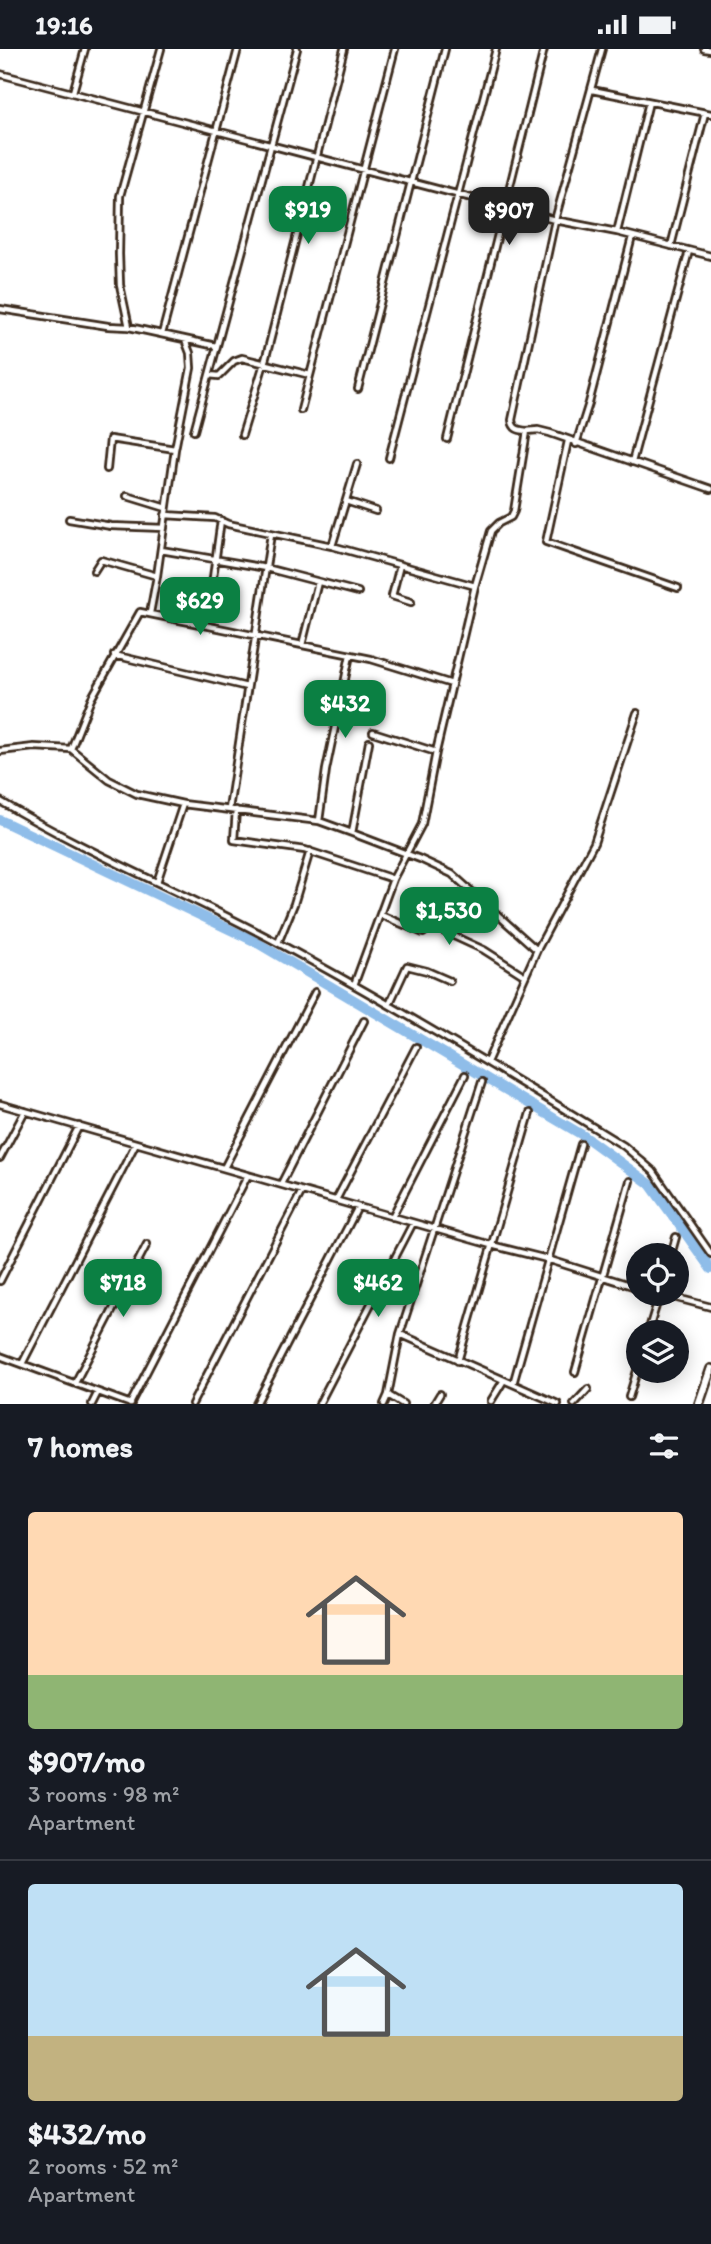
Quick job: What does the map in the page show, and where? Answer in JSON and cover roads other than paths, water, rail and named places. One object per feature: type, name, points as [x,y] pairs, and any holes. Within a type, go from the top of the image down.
[{"type":"street","points":[[73,92],[85,49]]},
{"type":"street","points":[[129,327],[120,285],[120,196],[161,49]]},
{"type":"street","points":[[162,334],[238,49]]},
{"type":"street","points":[[194,431],[297,49]]},
{"type":"street","points":[[242,435],[264,363],[344,49]]},
{"type":"street","points":[[301,410],[395,49]]},
{"type":"street","points":[[358,389],[444,49]]},
{"type":"street","points":[[389,459],[496,49]]},
{"type":"street","points":[[447,439],[544,49]]},
{"type":"street","points":[[602,49],[555,220],[512,420],[513,426],[527,431],[538,430],[711,489]]},
{"type":"street","points":[[704,49],[711,50]]},
{"type":"street","points":[[0,74],[555,220],[617,232],[711,256]]},
{"type":"street","points":[[592,90],[708,113],[671,246]]},
{"type":"street","points":[[617,232],[649,102]]},
{"type":"street","points":[[576,444],[632,237]]},
{"type":"street","points":[[632,462],[689,251]]},
{"type":"street","points":[[0,309],[129,327],[217,346]]},
{"type":"street","points":[[150,613],[191,368],[190,353],[185,340]]},
{"type":"street","points":[[209,375],[219,376],[234,361],[242,358],[310,375]]},
{"type":"street","points":[[354,985],[393,879],[422,824],[475,586],[491,531],[511,517],[527,431]]},
{"type":"street","points":[[107,469],[110,439],[176,449]]},
{"type":"street","points":[[568,441],[546,542],[678,588]]},
{"type":"street","points":[[332,546],[357,464]]},
{"type":"street","points":[[127,496],[166,511],[221,520],[228,524],[332,546],[475,586]]},
{"type":"street","points":[[346,501],[376,510]]},
{"type":"street","points":[[69,519],[111,526],[164,528]]},
{"type":"street","points":[[210,599],[221,520]]},
{"type":"street","points":[[271,534],[247,687],[232,810],[234,839],[310,851],[393,879]]},
{"type":"street","points":[[161,551],[266,568],[358,592]]},
{"type":"street","points":[[94,571],[101,560],[157,576]]},
{"type":"street","points":[[400,565],[392,596],[411,603]]},
{"type":"street","points":[[302,645],[317,582]]},
{"type":"street","points":[[71,748],[91,699],[139,613],[150,613],[371,659],[452,684]]},
{"type":"street","points":[[114,655],[247,687]]},
{"type":"street","points":[[319,821],[326,770],[349,655]]},
{"type":"street","points":[[487,1062],[537,950],[594,843],[637,713]]},
{"type":"street","points":[[373,732],[436,752]]},
{"type":"street","points":[[352,833],[369,742]]},
{"type":"street","points":[[0,751],[34,747],[71,748],[108,780],[136,794],[183,804],[319,821],[352,833],[452,874],[537,950]]},
{"type":"street","points":[[0,801],[47,829],[278,943],[354,985],[624,1146],[653,1171],[711,1254]]},
{"type":"street","points":[[157,883],[183,804]]},
{"type":"street","points":[[278,943],[294,904],[310,851]]},
{"type":"street","points":[[381,915],[423,933],[432,926],[484,950],[526,976]]},
{"type":"street","points":[[389,1005],[407,966],[450,981]]},
{"type":"street","points":[[224,1168],[316,992]]},
{"type":"street","points":[[281,1184],[364,1021]]},
{"type":"street","points":[[336,1200],[416,1047]]},
{"type":"street","points":[[392,1217],[466,1075]]},
{"type":"street","points":[[384,1404],[400,1334],[482,1082]]},
{"type":"street","points":[[0,1104],[547,1259],[626,1284]]},
{"type":"street","points":[[0,1158],[25,1111]]},
{"type":"street","points":[[458,1361],[530,1113]]},
{"type":"street","points":[[0,1281],[79,1126]]},
{"type":"street","points":[[22,1364],[136,1143]]},
{"type":"street","points":[[513,1384],[581,1144]]},
{"type":"street","points":[[0,1356],[130,1404],[248,1175]]},
{"type":"street","points":[[575,1372],[630,1181]]},
{"type":"street","points":[[192,1404],[302,1191]]},
{"type":"street","points":[[256,1404],[358,1207]]},
{"type":"street","points":[[319,1404],[413,1223]]},
{"type":"street","points":[[674,1243],[676,1237]]},
{"type":"street","points":[[75,1384],[147,1244]]},
{"type":"street","points":[[689,1301],[711,1307]]},
{"type":"street","points":[[400,1334],[558,1404]]},
{"type":"street","points":[[699,1404],[711,1369]]},
{"type":"street","points":[[491,1401],[504,1380]]},
{"type":"street","points":[[629,1397],[633,1383]]},
{"type":"street","points":[[574,1404],[588,1389]]},
{"type":"street","points":[[92,1404],[98,1392]]},
{"type":"street","points":[[434,1404],[440,1394]]},
{"type":"street","points":[[388,1395],[403,1404]]},
{"type":"waterway","points":[[0,820],[254,941],[584,1136],[650,1184],[711,1269]]}]
